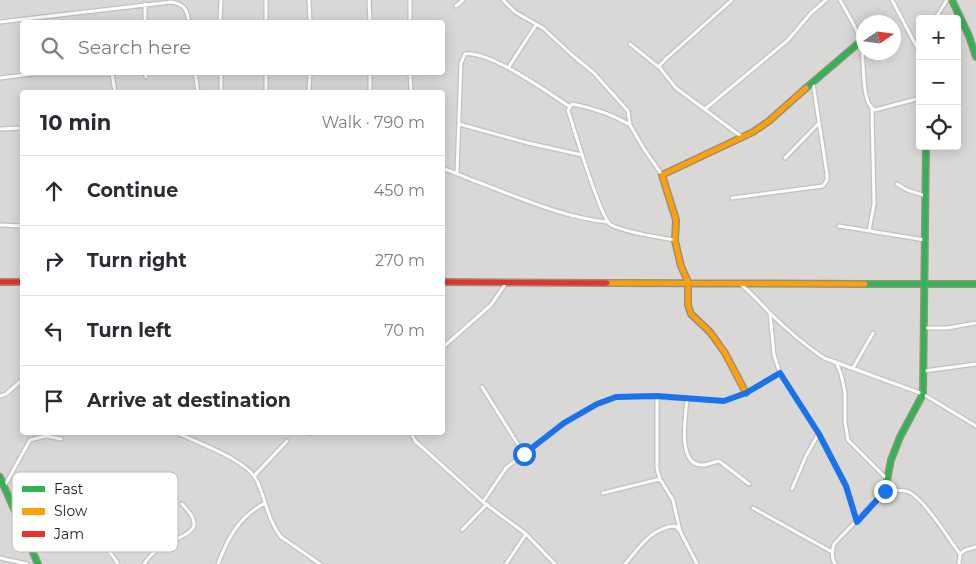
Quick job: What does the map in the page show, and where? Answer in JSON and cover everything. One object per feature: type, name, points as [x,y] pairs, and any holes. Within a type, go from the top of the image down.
[{"type":"street","points":[[220,20],[221,0]]},
{"type":"street","points":[[266,0],[266,20]]},
{"type":"street","points":[[309,0],[310,20]]},
{"type":"street","points":[[370,0],[370,20]]},
{"type":"street","points":[[410,0],[410,20]]},
{"type":"street","points":[[456,6],[463,0]]},
{"type":"street","points":[[503,0],[515,12],[543,28],[594,72],[628,111],[630,125],[662,175],[667,187],[676,220],[675,241],[681,266],[688,282],[688,304],[691,314],[710,332],[725,354],[746,393]]},
{"type":"street","points":[[660,68],[664,61],[732,0]]},
{"type":"street","points":[[705,109],[788,40],[811,13],[826,0]]},
{"type":"street","points":[[840,0],[856,31]]},
{"type":"street","points":[[892,0],[916,45]]},
{"type":"street","points":[[938,15],[947,0]]},
{"type":"street","points":[[952,0],[969,36],[976,57]]},
{"type":"street","points":[[0,22],[171,2],[180,4],[185,8],[188,20]]},
{"type":"street","points":[[144,4],[145,20]]},
{"type":"street","points":[[508,68],[536,25]]},
{"type":"street","points":[[630,44],[660,68],[676,88],[742,137]]},
{"type":"street","points":[[662,175],[742,137],[769,121],[856,45]]},
{"type":"street","points":[[457,172],[461,63],[465,54],[471,53],[508,68],[569,106],[572,104],[608,113],[630,125]]},
{"type":"street","points":[[863,60],[865,86],[869,105],[872,109],[874,204],[869,231]]},
{"type":"street","points":[[0,78],[24,75]]},
{"type":"street","points":[[111,75],[115,90]]},
{"type":"street","points":[[195,75],[198,90]]},
{"type":"street","points":[[221,75],[221,90]]},
{"type":"street","points":[[266,75],[266,90]]},
{"type":"street","points":[[309,90],[310,75]]},
{"type":"street","points":[[370,75],[370,90]]},
{"type":"street","points":[[410,75],[411,90]]},
{"type":"street","points":[[732,198],[823,186],[827,180],[827,174],[813,83]]},
{"type":"street","points":[[872,109],[875,110],[916,99]]},
{"type":"street","points":[[569,106],[568,110],[597,198],[607,222]]},
{"type":"street","points":[[785,158],[820,123]]},
{"type":"street","points":[[459,124],[528,143],[583,155]]},
{"type":"street","points":[[0,129],[20,128]]},
{"type":"street","points":[[835,564],[832,552],[834,544],[885,491],[891,460],[923,394],[926,150]]},
{"type":"street","points":[[445,169],[535,204],[588,220],[607,222],[640,234],[675,241]]},
{"type":"street","points":[[897,184],[907,190],[926,196]]},
{"type":"street","points":[[0,225],[20,226]]},
{"type":"street","points":[[839,226],[926,240]]},
{"type":"street","points":[[0,282],[20,283]]},
{"type":"street","points":[[445,282],[976,284]]},
{"type":"street","points":[[445,345],[491,304],[506,282]]},
{"type":"street","points":[[738,283],[753,294],[769,312],[813,351],[824,358],[923,394],[976,426]]},
{"type":"street","points":[[769,312],[774,355],[780,373],[819,434],[846,486],[857,522]]},
{"type":"street","points":[[924,328],[947,328],[976,323]]},
{"type":"street","points":[[853,368],[873,332]]},
{"type":"street","points":[[836,361],[845,393],[844,422],[848,440],[886,478]]},
{"type":"street","points":[[924,371],[976,364]]},
{"type":"street","points":[[462,530],[485,503],[501,473],[564,423],[597,404],[616,397],[657,396],[724,401],[746,393],[780,373]]},
{"type":"street","points":[[0,396],[6,394],[20,382]]},
{"type":"street","points":[[482,387],[524,454]]},
{"type":"street","points":[[657,396],[657,469],[660,479],[673,500],[680,531],[697,564]]},
{"type":"street","points":[[687,399],[684,432],[686,453],[689,459],[703,465],[719,461],[749,484]]},
{"type":"street","points":[[792,489],[806,456],[819,434]]},
{"type":"street","points":[[182,435],[220,452],[243,465],[254,474],[274,528],[281,538],[320,564]]},
{"type":"street","points":[[412,435],[419,445],[485,503],[526,534],[555,564]]},
{"type":"street","points":[[12,472],[30,440],[46,436],[61,439]]},
{"type":"street","points":[[254,474],[288,441]]},
{"type":"street","points":[[4,487],[12,473]]},
{"type":"street","points":[[0,477],[12,505]]},
{"type":"street","points":[[603,493],[660,479]]},
{"type":"street","points":[[885,491],[909,492],[917,498],[960,554],[959,564]]},
{"type":"street","points":[[218,564],[224,546],[243,519],[253,509],[265,503]]},
{"type":"street","points":[[178,538],[190,532],[195,526],[190,513],[182,504]]},
{"type":"street","points":[[753,508],[832,552]]},
{"type":"street","points":[[625,564],[651,535],[659,530],[675,526],[680,531]]},
{"type":"street","points":[[506,564],[526,534]]},
{"type":"street","points":[[960,554],[965,550],[976,547]]},
{"type":"street","points":[[33,552],[38,564]]},
{"type":"street","points":[[111,552],[118,564]]},
{"type":"street","points":[[144,564],[155,552]]},
{"type":"street","points":[[0,558],[27,564]]},
{"type":"shaded area","points":[[0,0],[976,0],[976,564],[0,564]]},
{"type":"traffic: fast","points":[[952,0],[969,36],[976,57]]},
{"type":"traffic: fast","points":[[806,88],[856,45]]},
{"type":"traffic: fast","points":[[885,491],[891,460],[900,437],[923,394],[926,150]]},
{"type":"traffic: fast","points":[[865,284],[976,284]]},
{"type":"traffic: fast","points":[[0,477],[12,504]]},
{"type":"traffic: fast","points":[[33,552],[38,564]]},
{"type":"traffic: slow","points":[[746,393],[725,353],[710,332],[691,314],[688,305],[688,282],[681,266],[675,241],[676,220],[662,175],[753,132],[769,121],[806,88]]},
{"type":"traffic: slow","points":[[607,283],[865,284]]},
{"type":"traffic: jam","points":[[0,282],[20,282]]},
{"type":"traffic: jam","points":[[445,282],[607,283]]},
{"type":"route","points":[[524,454],[564,423],[597,404],[616,397],[657,396],[724,401],[746,393],[780,373],[819,434],[846,486],[857,522],[885,491]]}]
